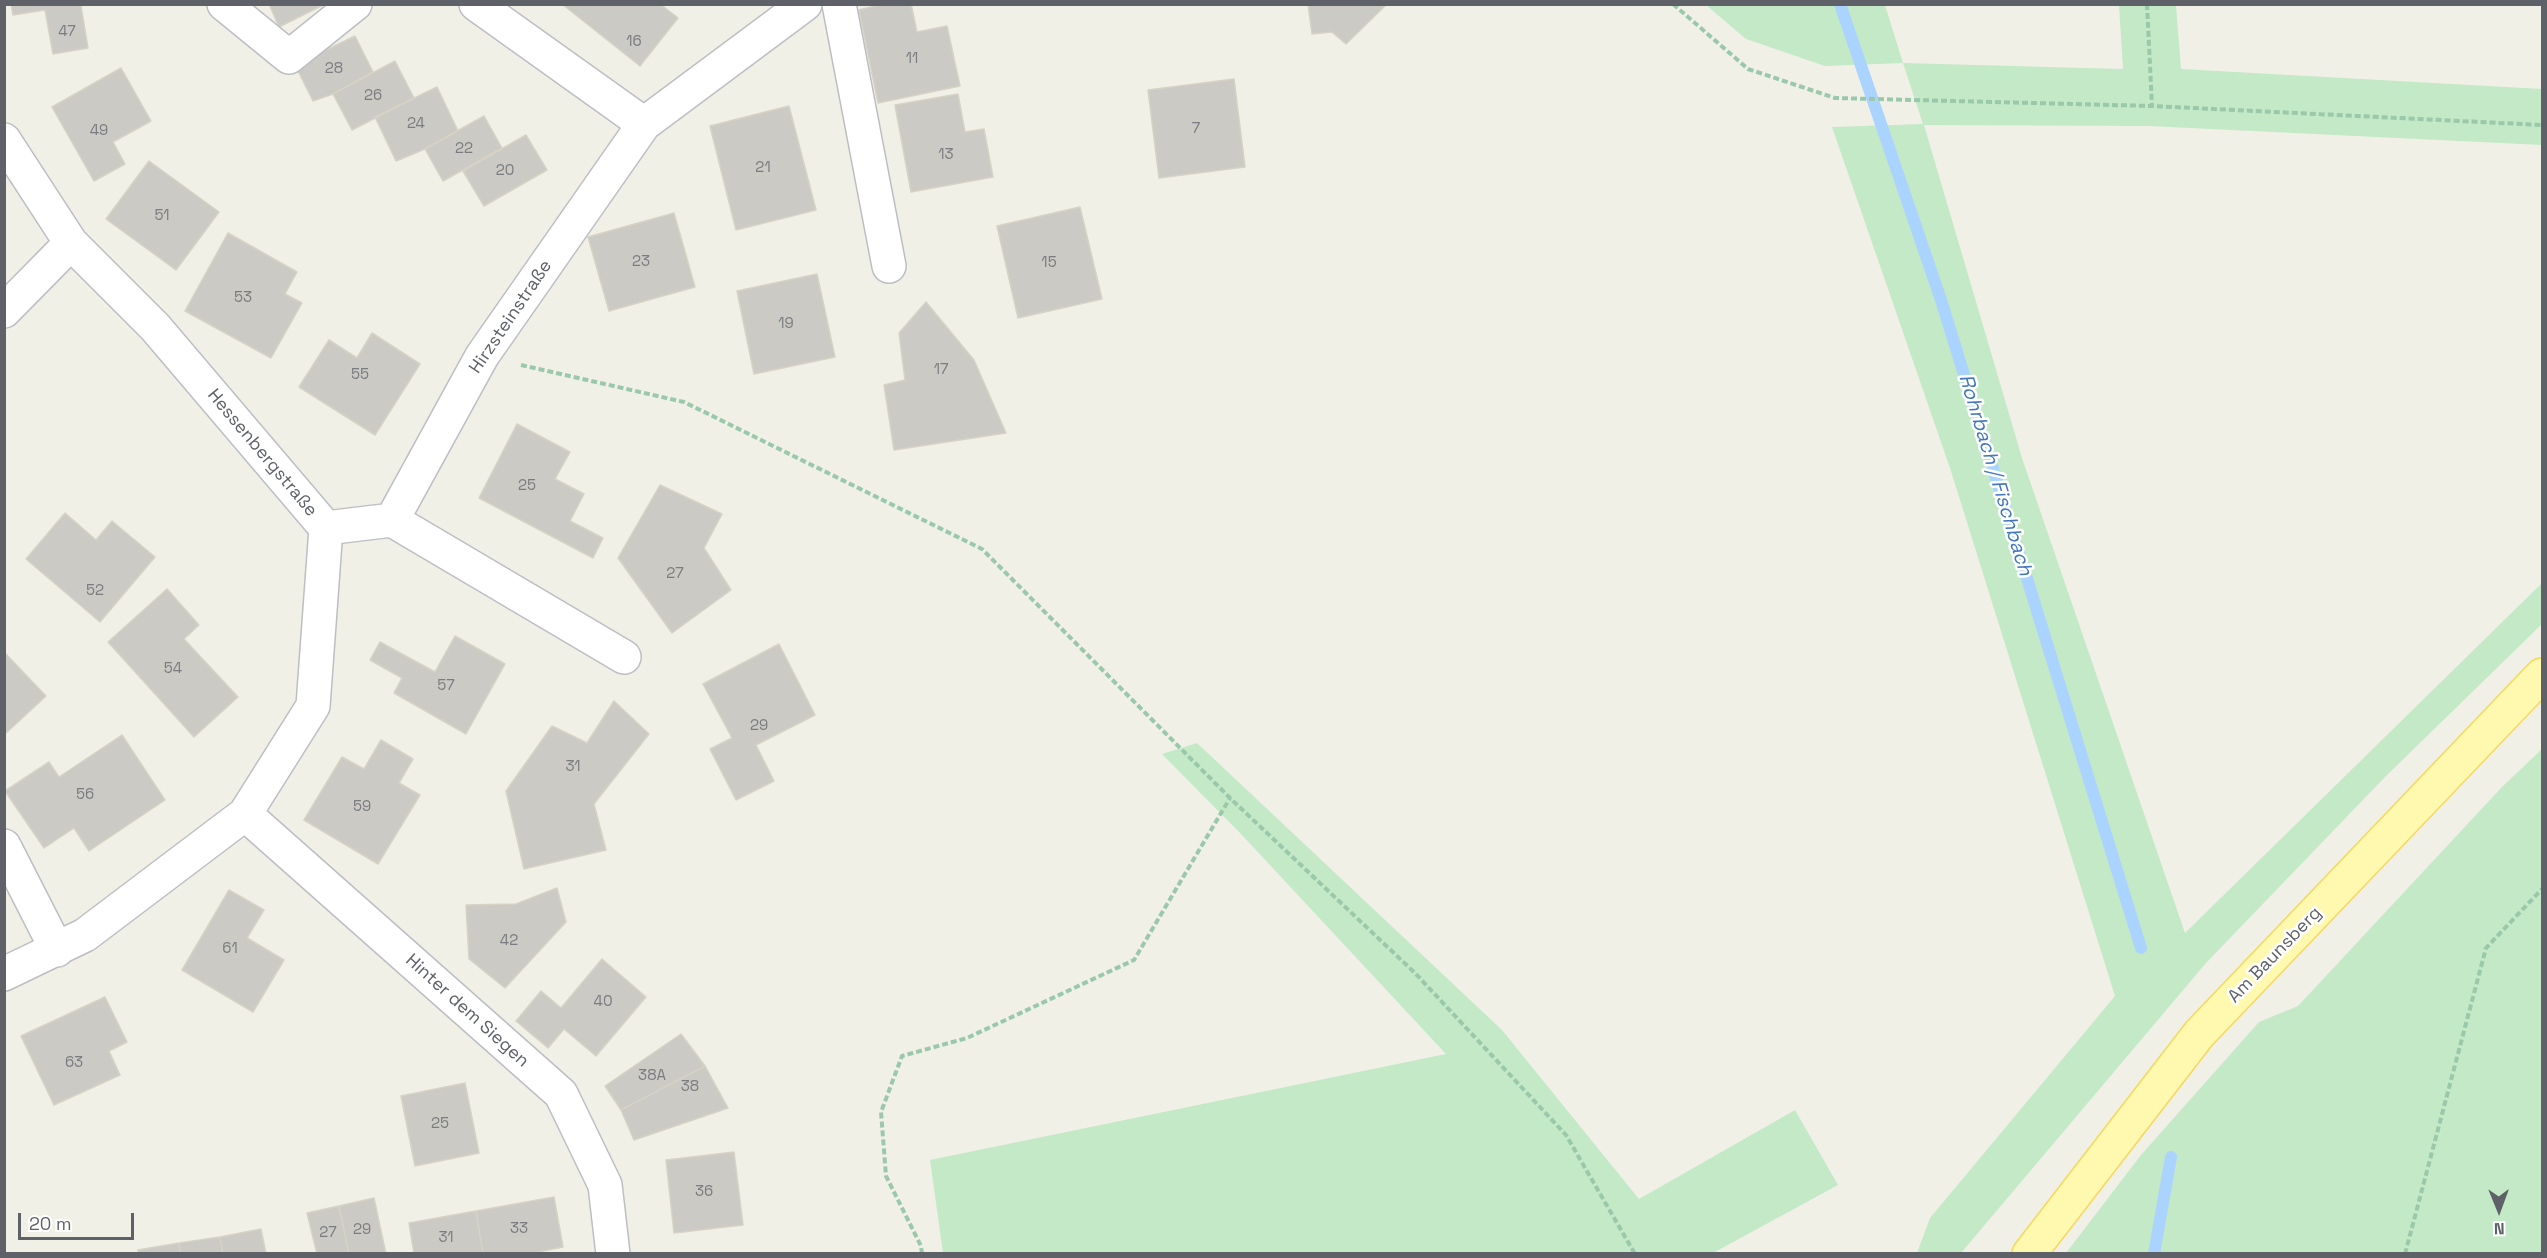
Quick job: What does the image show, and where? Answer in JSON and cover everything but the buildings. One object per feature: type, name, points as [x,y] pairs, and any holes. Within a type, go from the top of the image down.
[{"type":"main road","name":"Am Baunsberg","points":[[2029,1254],[2199,1034],[2542,675]]},
{"type":"street","points":[[224,4],[289,57],[355,4]]},
{"type":"street","points":[[476,4],[644,124]]},
{"type":"street","name":"Hirzsteinstraße","points":[[392,520],[482,356],[644,124],[805,4]]},
{"type":"street","points":[[839,4],[889,266]]},
{"type":"street","name":"Hessenbergstraße","points":[[4,140],[71,243],[155,327],[326,528],[313,706],[245,814],[85,934],[57,950],[4,974]]},
{"type":"street","points":[[4,311],[71,243]]},
{"type":"street","points":[[326,528],[392,520],[624,657]]},
{"type":"street","name":"Hinter dem Siegen","points":[[245,814],[561,1094],[605,1185],[612,1254]]},
{"type":"street","points":[[4,846],[57,950]]},
{"type":"path","points":[[1673,4],[1748,69],[1835,98],[2152,106],[2542,125]]},
{"type":"path","points":[[2147,4],[2152,106]]},
{"type":"path","points":[[482,356],[684,402],[982,549],[1230,798],[1415,973],[1566,1135],[1635,1254]]},
{"type":"path","points":[[922,1254],[921,1246],[886,1176],[881,1112],[902,1056],[968,1038],[1134,960],[1230,798]]},
{"type":"path","points":[[2405,1254],[2486,948],[2542,889]]},
{"type":"green space","points":[[1706,5],[1885,5],[1903,63],[1825,66],[1746,39]]},
{"type":"green space","points":[[2119,5],[2176,5],[2181,69],[2542,89],[2542,145],[2149,126],[1924,125],[2022,458],[2185,933],[2542,583],[2542,624],[2386,776],[2206,963],[1961,1253],[1917,1253],[1930,1218],[2115,996],[1951,471],[1832,127],[1923,124],[1903,63],[2123,69]]},
{"type":"green space","points":[[1197,743],[1502,1030],[1639,1199],[1795,1110],[1838,1185],[1713,1253],[943,1253],[930,1160],[1446,1054],[1241,834],[1162,754]]},
{"type":"green space","points":[[2542,749],[2542,1253],[2066,1253],[2141,1155],[2259,1022],[2298,1006],[2502,787]]},
{"type":"waterway","name":"Rohrbach / Fischbach","points":[[1840,4],[1941,300],[2141,948]]},
{"type":"waterway","name":"Rohrbach / Fischbach","points":[[2154,1254],[2171,1157]]}]
